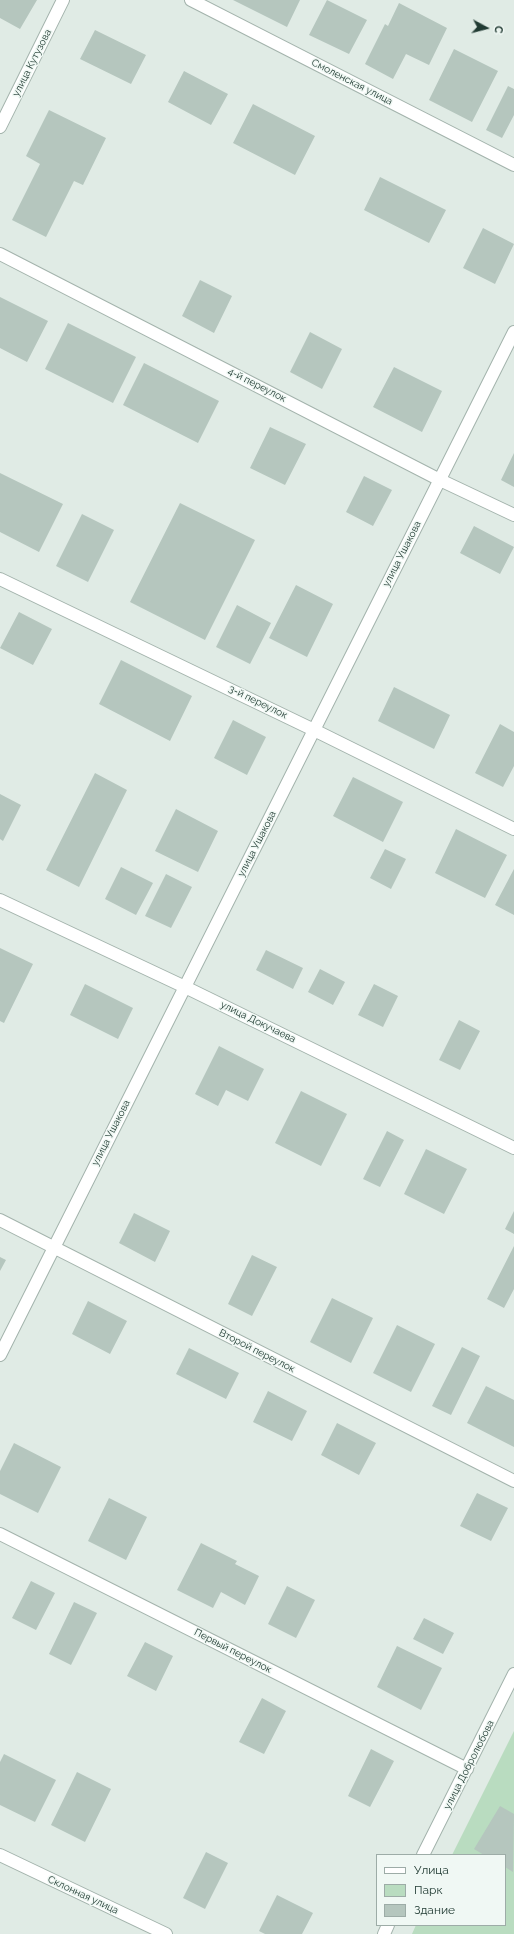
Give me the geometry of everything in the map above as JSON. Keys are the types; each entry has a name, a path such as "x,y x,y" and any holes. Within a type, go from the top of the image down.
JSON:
{"street":[{"name":"улица Кутузова","path":"0,127 63,0"},
{"name":"Смоленская улица","path":"191,0 514,165"},
{"name":"4-й переулок","path":"0,254 440,480 514,515"},
{"name":"улица Ушакова","path":"0,1355 514,332"},
{"name":"3-й переулок","path":"0,579 314,730 514,830"},
{"name":"улица Докучаева","path":"0,900 185,987 514,1148"},
{"name":"Второй переулок","path":"0,1220 514,1481"},
{"name":"Первый переулок","path":"0,1534 466,1769"},
{"name":"улица Добролюбова","path":"424,1854 514,1674"},
{"name":"Склонная улица","path":"0,1855 166,1934"}],"green space":[{"path":"514,1731 514,1934 412,1934 416,1926 506,1926 506,1854 452,1854"}],"building":[{"path":"0,0 37,0 20,29 0,18"},
{"path":"233,0 300,0 287,27"},
{"path":"327,0 367,20 349,54 309,35"},
{"path":"399,3 447,28 429,65 406,54 393,79 365,64 385,24 388,26"},
{"path":"95,30 146,55 131,84 80,59"},
{"path":"454,49 498,71 472,122 429,100"},
{"path":"184,71 228,94 211,125 168,102"},
{"path":"508,86 514,89 514,115 502,138 486,130"},
{"path":"253,104 315,136 295,175 233,143"},
{"path":"49,110 106,138 83,185 74,181 46,237 12,220 40,164 26,156"},
{"path":"380,177 446,210 429,243 364,210"},
{"path":"483,228 514,244 495,284 463,268"},
{"path":"200,280 232,296 214,333 182,316"},
{"path":"0,297 48,321 27,362 0,348"},
{"path":"68,323 136,357 113,403 45,369"},
{"path":"310,332 342,349 322,389 290,372"},
{"path":"144,363 219,401 198,443 123,405"},
{"path":"394,367 442,391 422,432 373,407"},
{"path":"270,427 306,444 285,485 250,468"},
{"path":"514,453 514,487 501,480"},
{"path":"0,473 63,504 39,552 0,532"},
{"path":"364,476 392,490 373,526 346,512"},
{"path":"180,503 255,540 205,640 130,602"},
{"path":"82,514 114,530 88,582 56,566"},
{"path":"474,526 514,547 500,574 460,553"},
{"path":"296,585 333,604 307,657 269,638"},
{"path":"237,605 271,623 250,664 216,647"},
{"path":"19,612 52,629 33,665 0,648"},
{"path":"121,660 192,696 170,741 99,704"},
{"path":"394,687 450,715 434,749 378,721"},
{"path":"233,720 266,737 247,775 214,758"},
{"path":"500,724 514,732 514,766 503,787 475,773"},
{"path":"95,773 127,790 79,887 46,870"},
{"path":"353,777 403,802 383,842 333,816"},
{"path":"0,794 21,805 3,841 0,839"},
{"path":"176,809 218,831 198,872 155,851"},
{"path":"456,829 507,855 485,898 435,873"},
{"path":"385,849 406,859 391,889 370,878"},
{"path":"121,867 153,883 136,915 105,899"},
{"path":"514,869 514,915 495,905"},
{"path":"166,874 192,887 171,928 145,916"},
{"path":"0,948 33,964 4,1023 0,1021"},
{"path":"266,950 303,968 293,989 256,970"},
{"path":"320,969 345,982 333,1005 308,992"},
{"path":"85,984 133,1008 118,1039 70,1015"},
{"path":"374,984 398,996 383,1027 358,1015"},
{"path":"459,1020 480,1031 460,1070 439,1060"},
{"path":"219,1046 264,1069 248,1101 226,1090 218,1106 195,1094"},
{"path":"301,1091 347,1114 321,1166 275,1143"},
{"path":"387,1131 404,1140 380,1187 363,1179"},
{"path":"426,1149 467,1169 444,1214 404,1194"},
{"path":"514,1211 514,1234 505,1229"},
{"path":"134,1213 170,1231 155,1262 119,1243"},
{"path":"514,1246 514,1289 504,1308 487,1299"},
{"path":"252,1255 277,1267 252,1316 228,1304"},
{"path":"0,1257 6,1260 0,1271"},
{"path":"332,1298 373,1318 351,1363 310,1342"},
{"path":"88,1301 127,1321 110,1354 72,1334"},
{"path":"397,1325 435,1344 411,1392 373,1373"},
{"path":"462,1347 480,1356 451,1415 432,1406"},
{"path":"189,1348 239,1373 226,1399 176,1374"},
{"path":"486,1386 514,1400 514,1447 467,1423"},
{"path":"268,1391 307,1411 292,1441 253,1422"},
{"path":"337,1423 376,1443 359,1475 321,1455"},
{"path":"14,1443 61,1467 38,1513 0,1494 0,1471"},
{"path":"477,1493 508,1508 491,1541 460,1526"},
{"path":"109,1498 147,1517 126,1560 88,1541"},
{"path":"201,1543 237,1561 235,1564 259,1576 245,1605 221,1592 213,1608 177,1590"},
{"path":"31,1581 55,1593 36,1630 12,1618"},
{"path":"287,1586 315,1600 296,1638 268,1624"},
{"path":"74,1602 97,1613 71,1665 49,1654"},
{"path":"424,1618 454,1633 443,1654 413,1639"},
{"path":"145,1642 173,1656 156,1691 127,1676"},
{"path":"397,1646 442,1668 421,1710 377,1687"},
{"path":"262,1698 286,1711 264,1754 239,1742"},
{"path":"371,1749 394,1761 370,1807 348,1796"},
{"path":"4,1754 56,1780 35,1822 0,1805 0,1762"},
{"path":"77,1772 111,1789 85,1842 51,1825"},
{"path":"500,1806 514,1814 513,1872 506,1868 506,1854 482,1854 474,1849"},
{"path":"206,1852 228,1863 205,1909 183,1898"},
{"path":"277,1895 313,1913 302,1934 265,1934 259,1931"}]}
